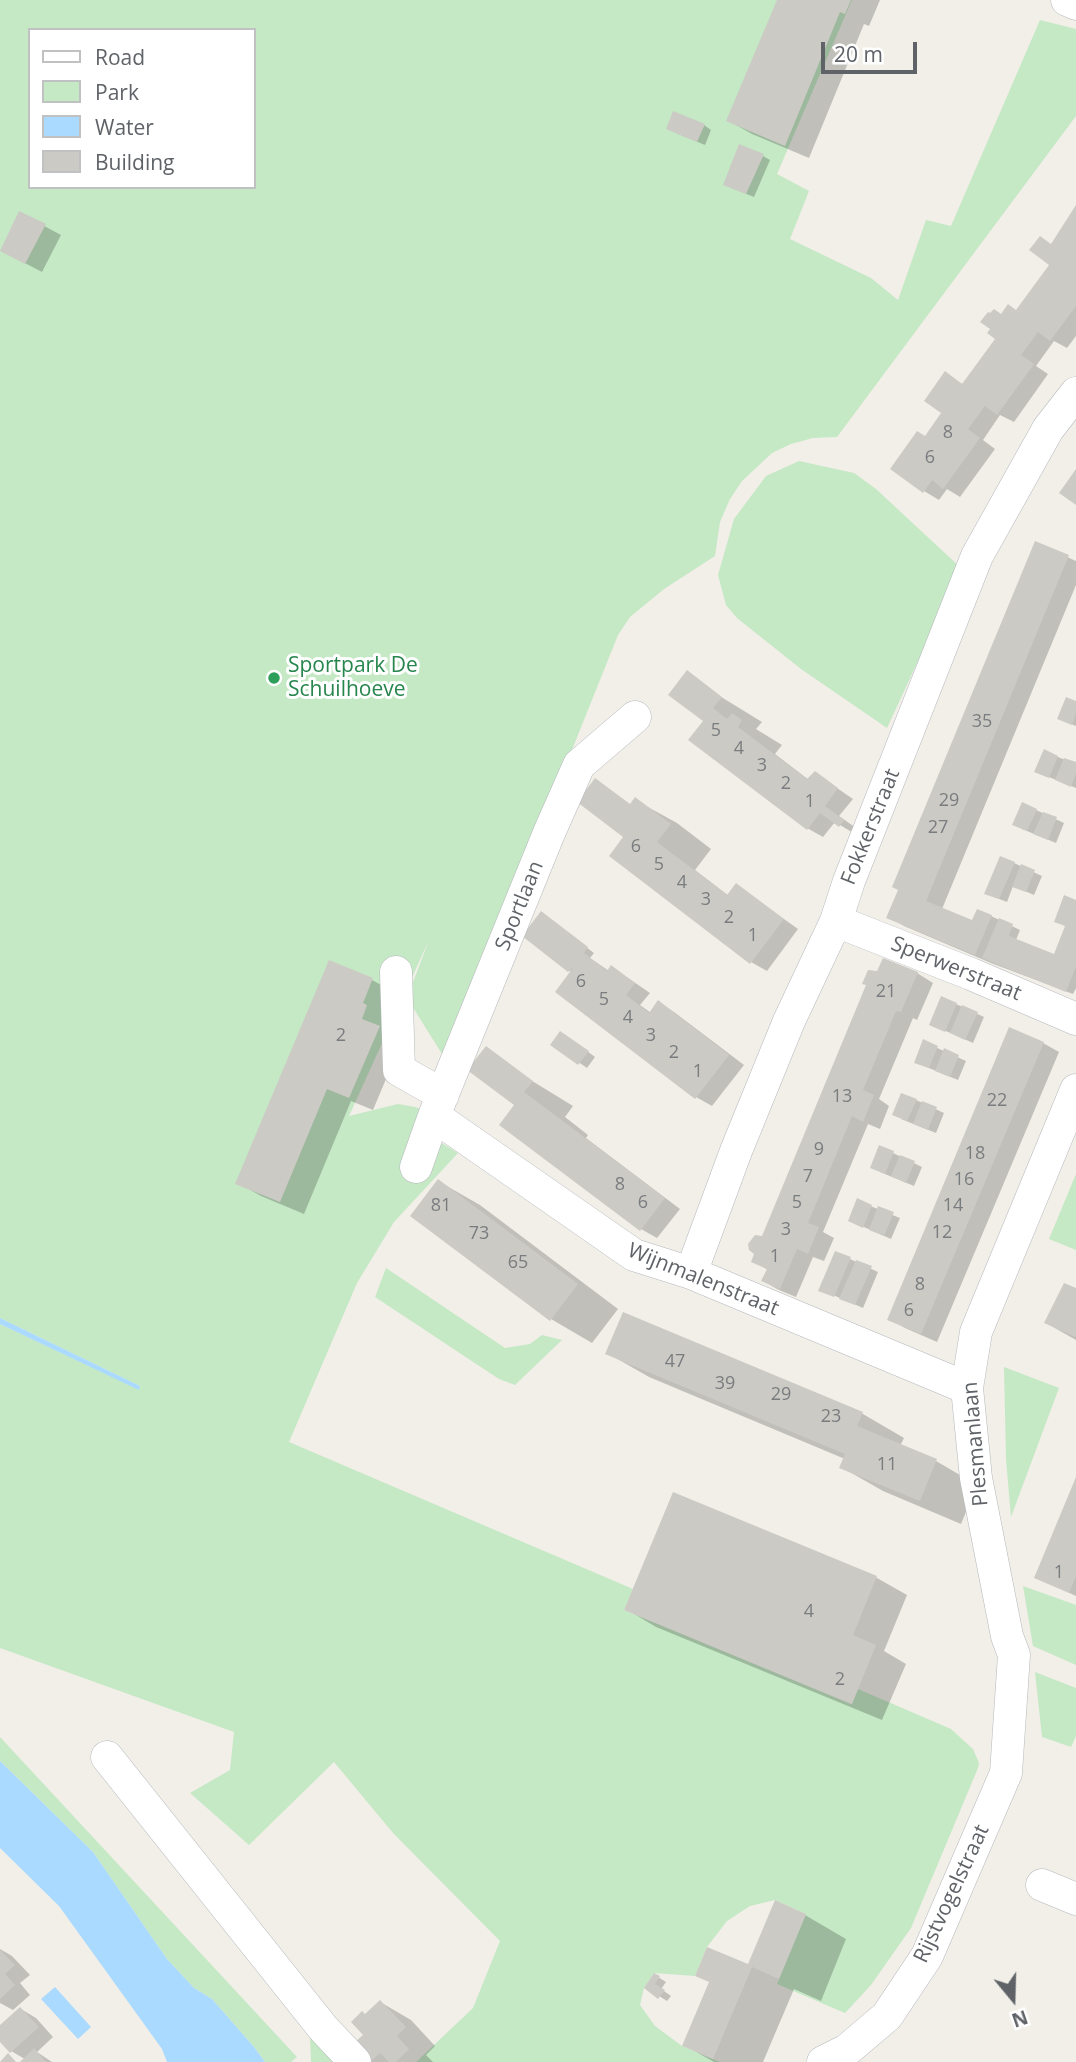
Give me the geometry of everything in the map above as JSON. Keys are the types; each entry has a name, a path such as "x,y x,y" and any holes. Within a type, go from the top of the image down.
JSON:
{"street":[{"path":"1068,0 1076,4"},
{"name":"Fokkerstraat","path":"691,1273 736,1151 789,1021 835,921 978,556 1048,429 1076,393"},
{"name":"Sportlaan","path":"439,1106 579,765 635,717"},
{"name":"Sperwerstraat","path":"835,921 971,974 1076,1019"},
{"name":"Wijnmalenstraat","path":"396,972 399,1070 439,1106 634,1255 691,1273 967,1388"},
{"name":"Plesmanlaan","path":"1006,1773 1014,1655 1002,1611 976,1478 967,1388 976,1332 1076,1090"},
{"path":"416,1167 439,1106"},
{"path":"107,1757 323,2028 355,2062"},
{"name":"Rijstvogelstraat","path":"823,2062 847,2050 887,2016 927,1956 1006,1773"},
{"path":"1041,1885 1076,1899"}],"green space":[{"path":"0,0 852,0 777,174 809,191 790,239 871,278 898,300 926,220 951,226 1040,20 1076,29 1076,116 837,437 813,438 772,453 742,481 730,499 720,522 715,556 664,589 630,617 618,635 447,1062 407,998 429,940 349,1116 398,1104 415,1107 426,1111 435,1139 458,1153 394,1222 357,1283 289,1442 633,1589 624,1610 851,1704 858,1689 951,1729 973,1749 979,1763 978,1768 911,1928 871,1985 845,2013 777,1984 806,1914 775,1900 750,1906 727,1921 707,1947 695,1976 654,1973 644,1988 640,2005 655,2026 682,2046 720,2062 416,2062 473,2008 500,1941 393,1833 334,1762 249,1845 190,1793 230,1770 234,1732 0,1648 0,1324 139,1389 140,1386 0,1318"},
{"path":"799,461 854,473 876,489 961,568 887,728 801,669 737,618 726,605 718,575 734,519 766,476"},
{"path":"1076,1174 1076,1250 1049,1239"},
{"path":"386,1268 505,1348 530,1344 542,1335 562,1340 515,1385 499,1379 375,1297"},
{"path":"1004,1367 1059,1388 1011,1517 1006,1459"},
{"path":"1023,1586 1076,1605 1076,1665 1033,1646"},
{"path":"1035,1672 1076,1688 1076,1736 1071,1747 1042,1737"},
{"path":"0,1737 297,2057 291,2062 265,2062 212,1999 194,1988 167,1959 93,1852 0,1761"},
{"path":"310,2037 334,2062 311,2062"}],"water":[{"path":"0,1318 140,1386 139,1390 0,1324"},
{"path":"0,1761 93,1852 167,1959 194,1988 212,1999 265,2062 167,2062 162,2049 59,1906 0,1848"},
{"path":"55,1987 91,2027 78,2039 41,1999"}],"building":[{"path":"777,0 851,0 845,14 840,12 785,146 726,121"},
{"path":"673,111 705,124 697,142 666,129"},
{"path":"739,144 764,154 746,194 723,185"},
{"path":"1076,205 1076,306 1050,341 1038,332 1021,355 1034,364 997,415 985,406 968,429 980,438 943,489 932,480 923,493 890,469 917,431 925,436 941,413 924,401 945,371 962,384 995,339 987,333 990,329 980,322 994,309 1001,314 1008,304 1016,310 1049,265 1029,250 1040,236 1051,244"},
{"path":"19,211 46,224 25,264 0,251"},
{"path":"1076,469 1076,505 1059,493"},
{"path":"1035,541 1069,555 926,901 972,920 977,909 992,915 975,955 886,918 898,890 892,887"},
{"path":"687,670 722,697 713,708 727,719 732,713 742,720 738,727 807,779 815,771 838,788 825,806 844,820 839,827 820,813 807,830 688,740 703,721 668,695"},
{"path":"1066,697 1076,701 1072,725 1057,719"},
{"path":"1044,749 1058,756 1049,778 1034,772"},
{"path":"1064,758 1076,762 1076,773 1071,787 1055,780"},
{"path":"595,778 630,804 635,797 671,824 657,842 727,895 736,883 784,919 750,964 609,856 623,837 577,802"},
{"path":"1022,802 1037,809 1027,831 1012,825"},
{"path":"1043,812 1057,817 1048,840 1033,834"},
{"path":"1000,856 1015,862 999,899 984,894"},
{"path":"1021,864 1035,870 1026,892 1012,887"},
{"path":"1064,895 1076,900 1076,966 1066,992 982,958 999,918 1013,924 1009,936 1054,954 1065,926 1054,922"},
{"path":"541,911 588,947 584,953 607,971 611,965 635,983 626,995 649,1013 658,1000 729,1055 695,1099 555,992 575,965 568,972 522,936"},
{"path":"883,958 918,972 901,1012 896,1011 863,1090 874,1095 863,1122 852,1116 808,1223 819,1227 808,1254 797,1249 780,1289 761,1281 767,1269 751,1262 754,1254 749,1250 748,1244 755,1235 762,1236 866,985 862,984 868,970 877,971"},
{"path":"329,960 373,978 363,1003 367,1005 362,1019 380,1026 349,1098 327,1089 280,1202 235,1184"},
{"path":"941,996 957,1003 945,1032 929,1025"},
{"path":"962,1005 978,1012 965,1040 950,1033"},
{"path":"1009,1027 1044,1042 921,1334 887,1320"},
{"path":"560,1031 589,1051 578,1065 550,1045"},
{"path":"923,1039 938,1046 929,1068 914,1063"},
{"path":"486,1046 533,1081 524,1092 665,1198 640,1231 499,1125 514,1105 467,1070"},
{"path":"944,1048 959,1055 950,1077 935,1071"},
{"path":"901,1093 917,1099 907,1121 892,1115"},
{"path":"922,1101 937,1107 928,1130 913,1124"},
{"path":"879,1145 894,1151 885,1174 870,1168"},
{"path":"900,1155 915,1161 906,1183 891,1176"},
{"path":"438,1179 578,1284 550,1321 410,1216"},
{"path":"857,1198 872,1205 863,1228 848,1221"},
{"path":"878,1206 894,1212 884,1236 869,1230"},
{"path":"835,1251 851,1257 834,1297 818,1291"},
{"path":"856,1260 872,1266 855,1305 839,1299"},
{"path":"1064,1283 1076,1288 1076,1337 1044,1323"},
{"path":"623,1312 863,1412 857,1426 937,1459 920,1501 839,1468 845,1454 605,1354"},
{"path":"1076,1477 1076,1576 1069,1593 1034,1578"},
{"path":"673,1492 877,1576 853,1635 876,1645 852,1704 624,1610"},
{"path":"775,1900 806,1914 779,1979 752,1967 713,2059 682,2046 709,1982 695,1976 707,1947 748,1964"},
{"path":"0,1950 15,1965 5,1974 15,1985 0,1999"},
{"path":"654,1973 660,1976 655,1984 665,1990 658,1999 644,1988"},
{"path":"380,2000 406,2027 397,2036 409,2049 396,2062 389,2062 380,2053 372,2060 365,2060 355,2042 363,2035 351,2022 362,2011 365,2014"},
{"path":"20,2007 39,2027 10,2053 0,2042 0,2025"},
{"path":"34,2048 46,2062 20,2062"},
{"path":"8,2053 16,2062 0,2062"}],"place":[{"name":"Sportpark De Schuilhoeve","path":"274,678"}]}
